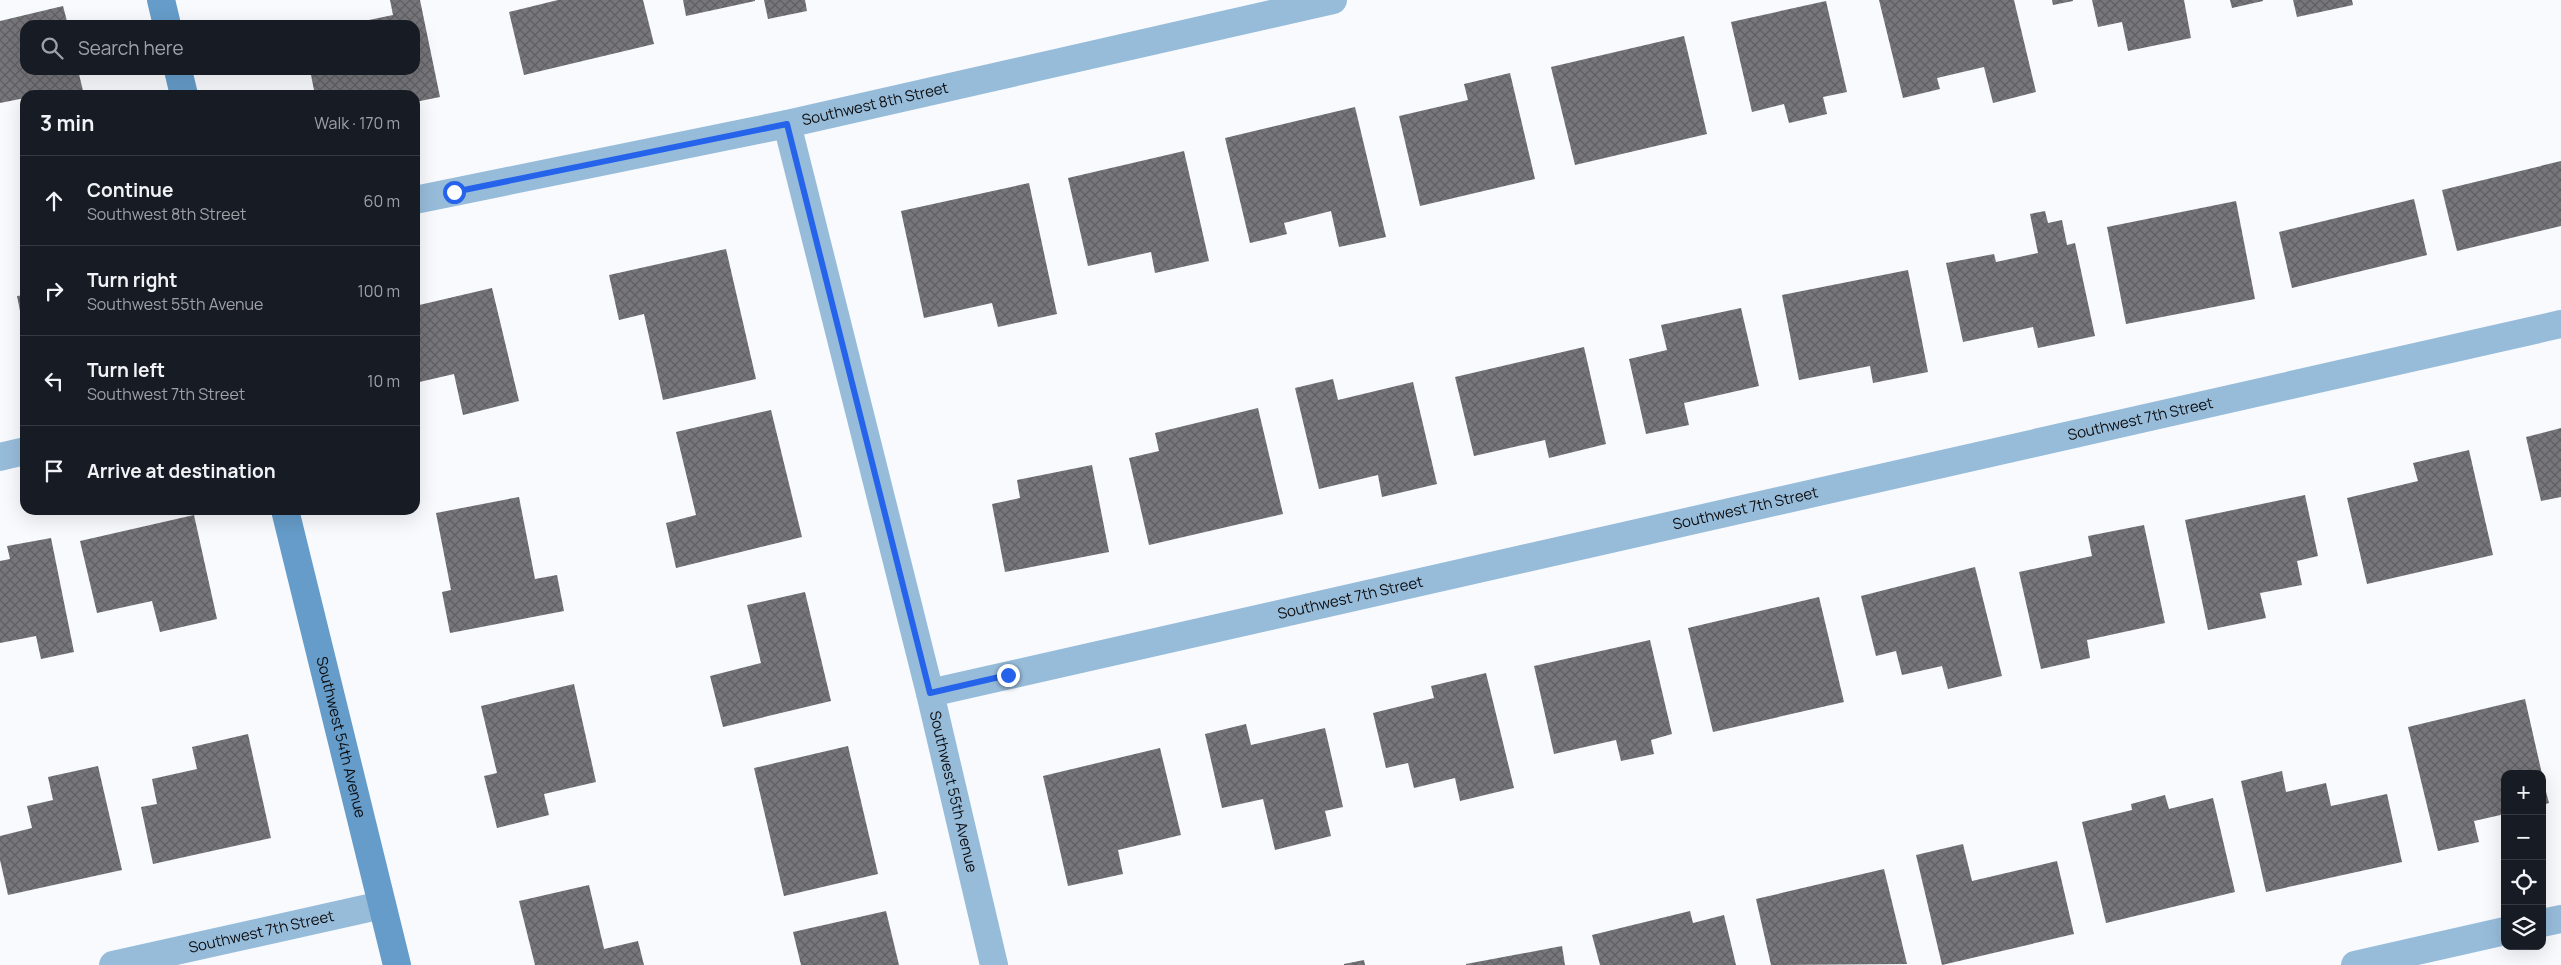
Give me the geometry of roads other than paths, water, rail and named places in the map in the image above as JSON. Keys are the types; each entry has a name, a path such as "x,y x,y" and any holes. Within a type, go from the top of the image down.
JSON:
{"street":[{"path":"161,0 166,20"},
{"name":"Southwest 8th Street","path":"420,199 787,124 1333,0"},
{"path":"179,75 183,90"},
{"name":"Southwest 55th Avenue","path":"787,124 930,693 994,965"},
{"name":"Southwest 7th Street","path":"930,693 2561,324"},
{"path":"0,457 20,452"},
{"name":"Southwest 54th Avenue","path":"286,515 397,965"},
{"name":"Southwest 7th Street","path":"113,965 382,905"},
{"path":"2546,922 2561,919"},
{"path":"2355,965 2501,932"}]}
